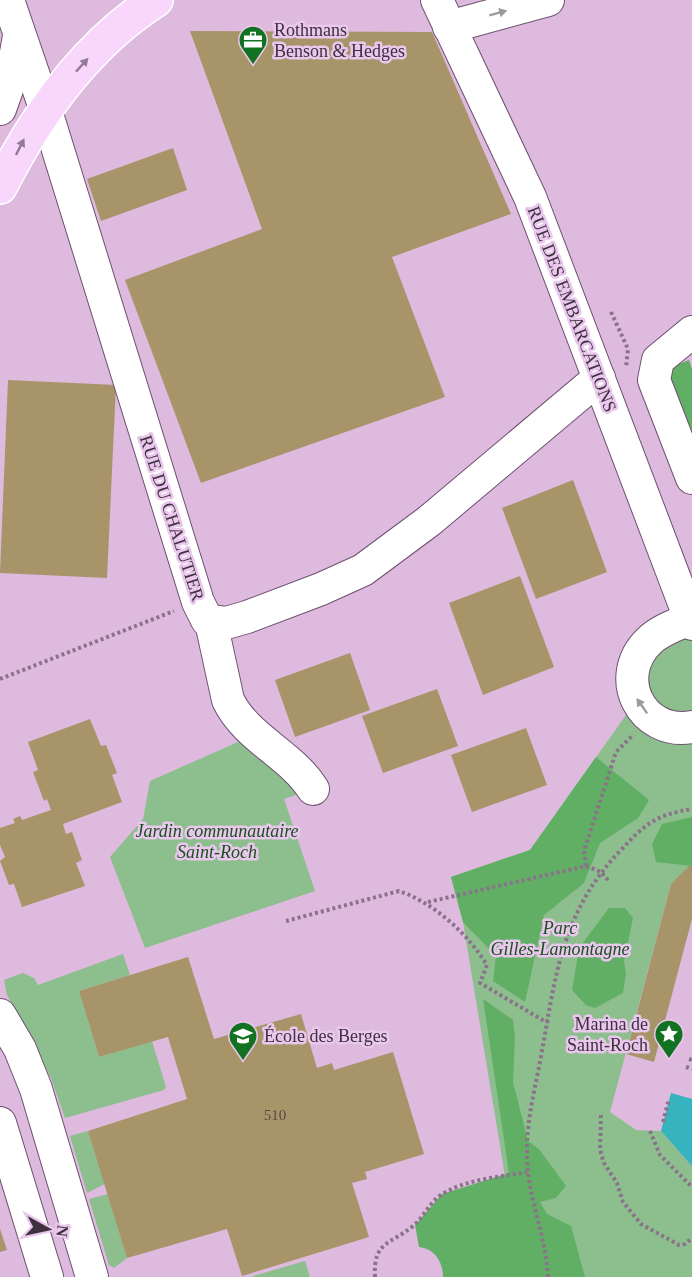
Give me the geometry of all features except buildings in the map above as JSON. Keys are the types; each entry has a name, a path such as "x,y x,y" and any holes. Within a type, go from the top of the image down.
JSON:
{"main road":[{"path":"0,187 24,139 78,69 114,32 156,0"}],"street":[{"name":"RUE DU CHALUTIER","path":"8,0 46,111 204,612 226,623 321,589 363,570 429,521 599,378"},
{"path":"0,109 12,75 24,0"},
{"path":"443,13 548,0"},
{"name":"RUE DES EMBARCATIONS","path":"443,13 530,197 690,615"},
{"path":"692,332 658,360 654,367 654,380 692,478"},
{"path":"204,612 233,711 243,724 293,763 313,789"},
{"path":"690,615 658,633 637,656 631,672 632,689 640,706 650,717 675,728 692,727"},
{"path":"0,1015 20,1049 36,1089 92,1277"},
{"path":"0,1122 47,1277"}],"path":[{"path":"0,679 204,612"},
{"path":"586,866 584,851 616,752 650,717"},
{"path":"548,1277 547,1257 527,1172 530,1107 562,947 572,920 600,872 649,822 670,813 692,808"},
{"path":"427,902 586,866 600,872 608,880"},
{"path":"286,921 399,891 427,902 478,950 487,965 480,983 548,1021"},
{"path":"686,1067 692,1069"},
{"path":"663,1122 669,1099"},
{"path":"601,1115 600,1150 630,1211 641,1224 679,1245 685,1244 692,1238"},
{"path":"650,1131 660,1155 692,1188"},
{"path":"375,1277 374,1262 380,1246 415,1225 442,1194 473,1182 527,1172"}],"green space":[{"name":"Parc Gilles-Lamontagne","path":"692,607 692,866 671,884 610,1112 636,1130 661,1131 692,1166 692,1277 527,1277 505,1176 463,922 451,877 530,850 636,701 645,674 652,662"},
{"name":"Jardin communautaire Saint-Roch","path":"256,734 313,789 284,799 315,891 145,948 110,857 143,819 150,781"},
{"path":"123,954 130,975 79,991 99,1057 152,1041 166,1087 164,1090 65,1118 51,1078 7,995 4,980 23,973 34,978 38,985"},
{"path":"88,1131 105,1184 87,1193 70,1136"},
{"path":"108,1194 127,1258 114,1268 109,1265 89,1199"},
{"path":"305,1261 310,1277 253,1277 253,1276"}],"shaded area":[{"path":"689,360 692,369 692,460 660,372"},
{"path":"596,757 649,800 638,818 600,843 584,883 544,915 525,1002 493,981 496,956 463,922 451,877 530,850"},
{"path":"692,817 692,866 656,862 652,844 662,824"},
{"path":"609,908 625,908 633,918 624,961 626,974 623,993 595,1008 586,1005 572,990 579,948"},
{"path":"483,999 513,1020 515,1037 513,1082 528,1141 539,1149 566,1186 556,1198 540,1202 547,1214 571,1226 585,1277 443,1277 442,1266 434,1253 419,1247 415,1225 442,1194 509,1173"},
{"path":"671,1093 692,1099 692,1166 661,1131"}],"place":[{"name":"Rothmans Benson & Hedges","path":"253,66"},
{"name":"Marina de Saint-Roch","path":"669,1060"},
{"name":"École des Berges","path":"243,1062"}]}
